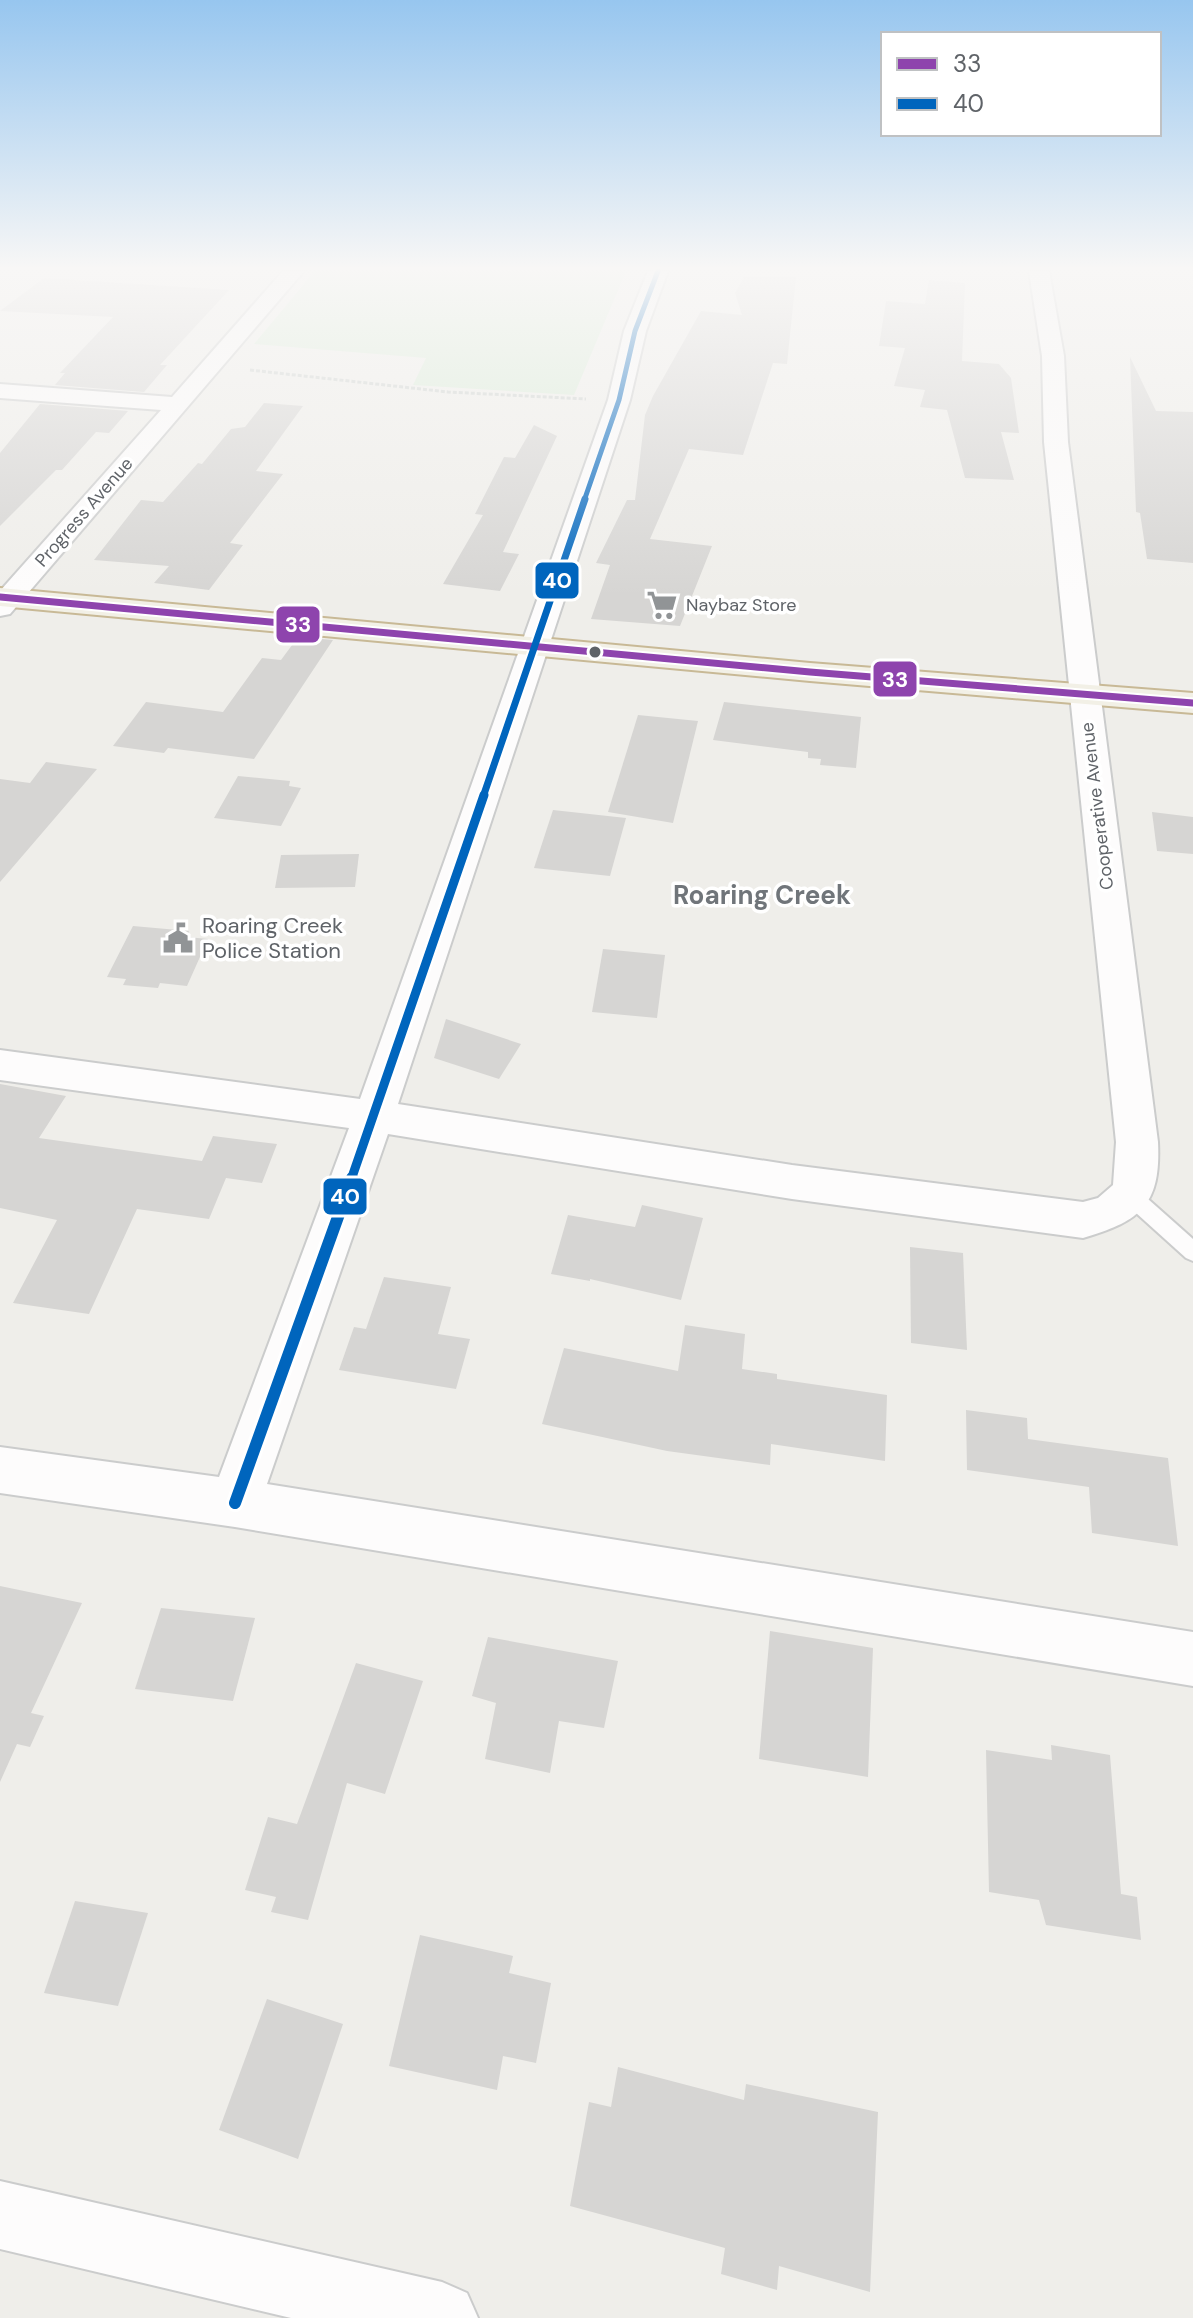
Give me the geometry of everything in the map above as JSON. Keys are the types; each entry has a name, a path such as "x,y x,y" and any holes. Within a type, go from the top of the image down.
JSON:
{"highway":[{"path":"3,601 1193,703"}],"street":[{"name":"Progress Avenue","path":"3,601 200,379"},
{"path":"235,1503 374,1116 624,379"},
{"name":"Cooperative Avenue","path":"1054,379 1056,442 1137,1142 1139,1174 1132,1197"},
{"path":"0,391 178,404"},
{"path":"0,1065 374,1116 792,1182 1083,1220 1109,1214 1132,1197"},
{"path":"0,1470 235,1503 1193,1659"},
{"path":"0,2215 442,2318"}],"lane":[{"path":"1132,1197 1193,1252"}],"path":[{"path":"326,379 448,392 619,400"}],"green space":[{"path":"416,379 581,379 574,395 413,385"}],"building":[{"path":"60,379 155,379 144,392 55,385"},
{"path":"663,379 768,379 743,455 689,449 650,539 712,546 680,626 591,619 610,565 596,563 627,500 635,500 645,415"},
{"path":"896,379 1011,379 1019,433 1001,432 1014,480 965,478 947,410 920,407 925,390 894,386"},
{"path":"1131,379 1141,379 1156,411 1193,412 1193,563 1147,559 1140,513 1136,512"},
{"path":"264,403 303,406 256,471 283,474 230,543 243,545 209,590 154,583 169,566 94,560 141,500 163,502 198,463 202,464 231,429 245,427"},
{"path":"40,404 128,411 109,433 96,432 62,470 56,470 0,526 0,453"},
{"path":"534,425 557,436 503,552 519,554 500,591 443,584 483,515 475,514 504,457 515,458"},
{"path":"298,637 333,640 254,759 168,748 164,753 113,746 146,702 223,712 262,658 281,660"},
{"path":"724,702 861,717 856,768 820,765 821,759 808,758 808,752 713,740"},
{"path":"638,715 698,721 673,823 608,812"},
{"path":"46,762 97,769 0,882 0,779 30,783"},
{"path":"238,776 290,781 289,786 301,788 281,826 214,818"},
{"path":"553,810 626,818 610,876 534,868"},
{"path":"1152,812 1193,817 1193,854 1157,851"},
{"path":"359,854 355,887 275,888 281,855"},
{"path":"133,926 189,931 187,937 208,939 187,986 160,983 158,988 123,985 126,979 107,977"},
{"path":"603,949 665,955 657,1018 592,1012"},
{"path":"446,1019 521,1044 499,1079 434,1058"},
{"path":"0,1084 66,1096 39,1138 202,1161 213,1136 277,1144 262,1183 226,1178 209,1219 137,1209 89,1314 13,1303 57,1220 0,1208"},
{"path":"642,1205 703,1218 681,1300 590,1279 551,1274 568,1215 635,1227"},
{"path":"910,1247 963,1253 967,1350 911,1343"},
{"path":"384,1277 451,1287 438,1334 470,1339 456,1389 339,1370 354,1327 366,1329"},
{"path":"685,1325 745,1334 742,1369 777,1374 777,1379 887,1395 885,1461 771,1444 770,1465 667,1451 542,1424 564,1348 678,1371"},
{"path":"966,1410 1027,1418 1028,1439 1168,1458 1178,1546 1092,1533 1089,1487 967,1470"},
{"path":"0,1586 82,1603 31,1713 44,1716 30,1747 17,1744 0,1782"},
{"path":"161,1608 255,1618 233,1701 135,1689"},
{"path":"770,1631 873,1648 868,1777 759,1759"},
{"path":"488,1637 618,1661 604,1728 559,1721 550,1773 485,1759 496,1703 472,1696"},
{"path":"356,1663 423,1681 385,1794 347,1783 308,1920 271,1912 276,1897 245,1890 268,1817 297,1824"},
{"path":"1051,1745 1110,1755 1121,1894 1137,1897 1141,1940 1046,1925 1039,1900 989,1892 986,1750 1052,1760"},
{"path":"75,1901 148,1913 118,2006 44,1993"},
{"path":"420,1935 513,1956 509,1973 551,1983 536,2063 503,2056 497,2090 389,2066"},
{"path":"267,1999 343,2024 298,2159 219,2130"},
{"path":"618,2067 744,2100 746,2084 878,2112 870,2292 779,2266 777,2290 721,2274 725,2248 570,2206 589,2102 611,2107"}],"transit line":[{"name":"40","path":"235,1503 374,1116 624,379"},
{"name":"33","path":"0,597 810,672 1193,703"}],"place":[{"name":"Naybaz Store","path":"662,605"},
{"name":"Roaring Creek Police Station","path":"178,938"}],"district":[{"name":"Roaring Creek","path":"762,895"}]}
